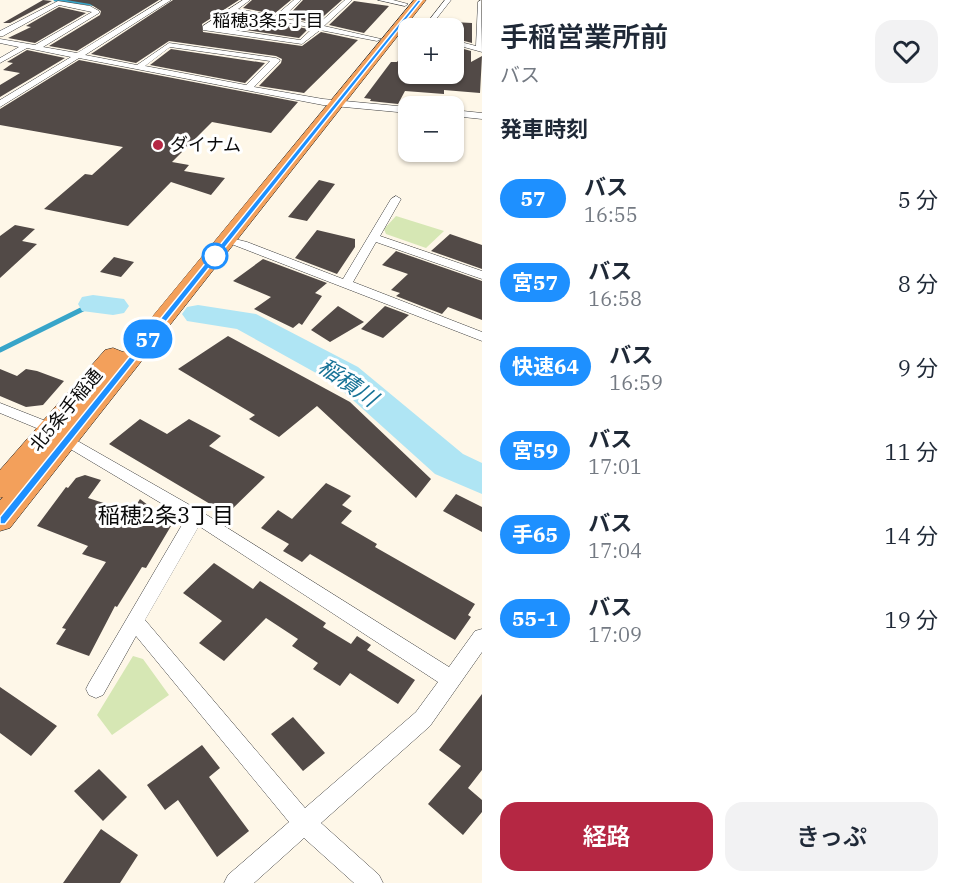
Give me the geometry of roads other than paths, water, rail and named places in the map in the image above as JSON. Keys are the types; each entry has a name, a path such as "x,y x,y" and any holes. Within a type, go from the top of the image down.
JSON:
{"highway":[{"name":"北5条手稲通","path":"0,488 59,434 227,240 376,39 411,2"},
{"name":"北5条手稲通","path":"0,520 59,434 411,2"}],"street":[{"path":"0,104 168,0"},
{"path":"247,0 206,28 302,42 350,0"},
{"path":"276,19 298,0"},
{"path":"381,0 411,2"},
{"path":"434,18 448,0"},
{"path":"464,45 481,50 479,2"},
{"path":"0,34 58,3 90,8 97,12 36,48"},
{"path":"233,10 376,39"},
{"path":"212,51 235,33"},
{"path":"0,41 329,103 398,109"},
{"path":"139,67 169,45 276,60 248,88"},
{"path":"0,61 26,46"},
{"path":"464,114 482,116"},
{"path":"345,285 396,199"},
{"path":"373,237 482,275"},
{"path":"227,240 243,244 482,338"},
{"path":"0,408 59,434 196,516 452,679"},
{"path":"96,689 196,516"},
{"path":"135,621 304,823 371,883"},
{"path":"236,883 423,719 482,637"}],"waterway":[{"path":"55,0 99,5"},
{"name":"稲積川","path":"0,350 93,304"},
{"name":"稲積川","path":"93,304 113,306"},
{"name":"稲積川","path":"198,314 245,321 346,375 449,464 482,480"}],"place":[{"name":"ダイナム","path":"158,145"}],"district":[{"name":"稲穂3条5丁目","path":"268,21"},
{"name":"稲穂2条3丁目","path":"166,515"}]}
